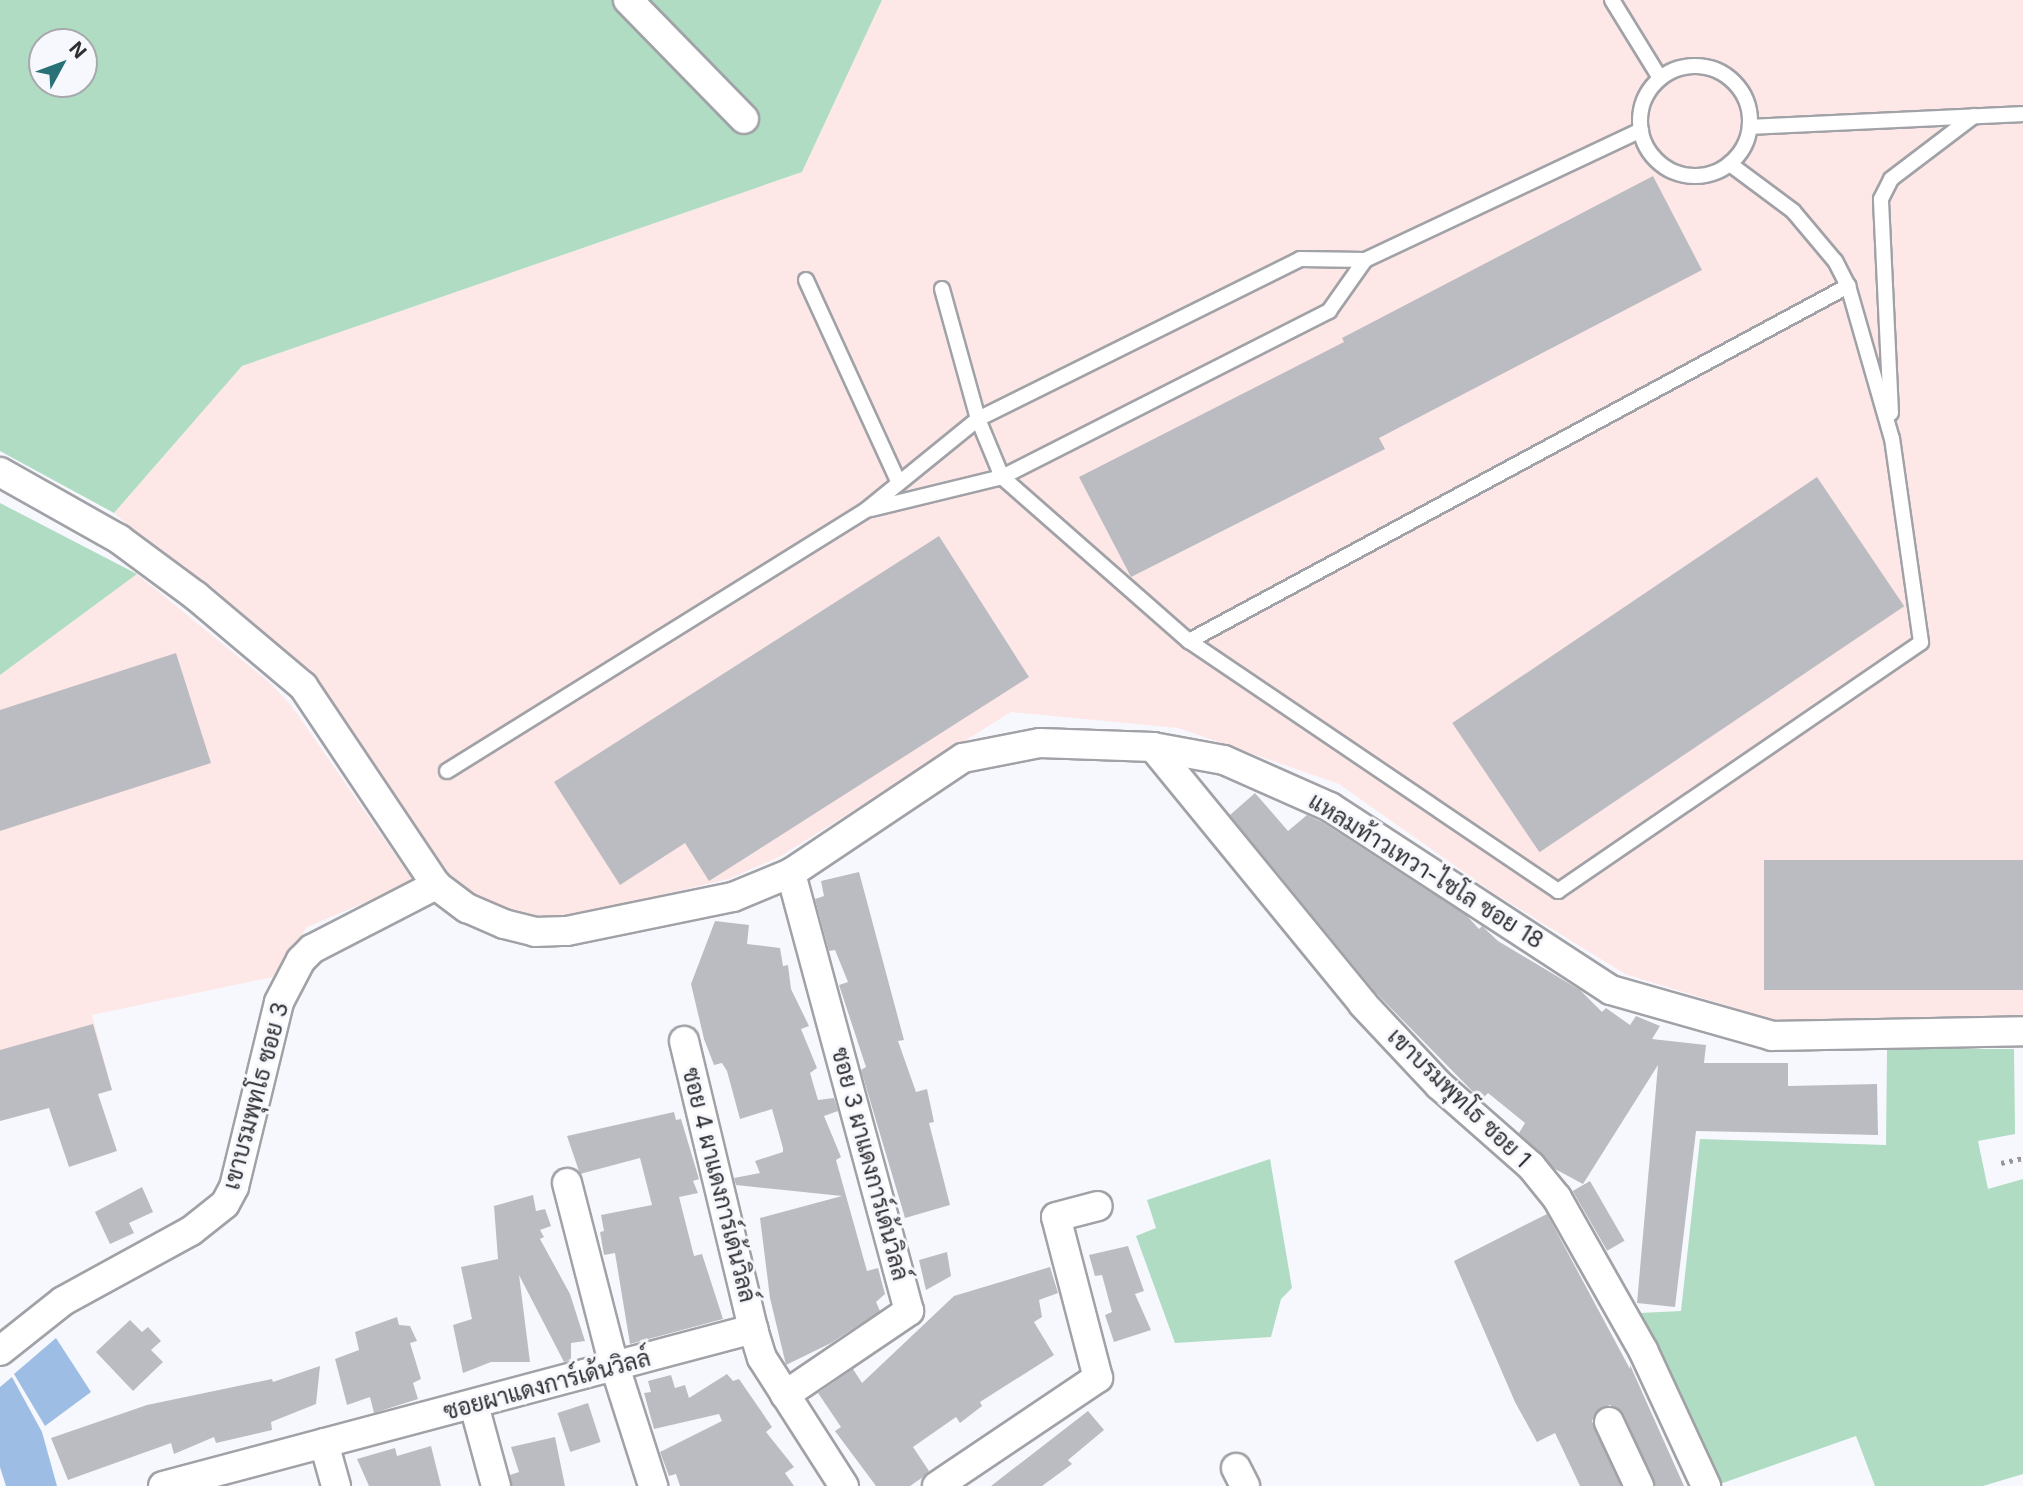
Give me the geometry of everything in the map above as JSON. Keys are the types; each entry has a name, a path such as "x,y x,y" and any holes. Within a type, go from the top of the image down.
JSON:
{"street":[{"path":"628,0 744,119"},
{"name":"แหลมท้าวเทวา-ไซโล ซอย 18","path":"0,472 119,539 197,596 303,687 436,885 467,908 535,932 567,931 733,897 791,873 963,758 1040,743 1153,747 1224,760 1331,807 1611,990 1772,1036 2023,1031"},
{"name":"เขาบรมพุทโธ ซอย 1","path":"1153,747 1363,1004 1439,1085 1531,1166 1557,1198 1643,1350 1706,1486"},
{"name":"ซอย 3 ผาแดงการ์เด้นวิลล์","path":"785,1395 909,1311 791,873"},
{"name":"เขาบรมพุทโธ ซอย 3","path":"0,1351 63,1301 191,1231 225,1204 234,1187 279,1002 301,960 312,948 436,885"},
{"name":"ซอย 4 ผาแดงการ์เด้นวิลล์","path":"684,1041 754,1329"},
{"path":"567,1183 616,1368 653,1486"},
{"path":"937,1486 1098,1378 1056,1217 1098,1206"},
{"path":"754,1329 762,1358 844,1486"},
{"name":"ซอยผาแดงการ์เด้นวิลล์","path":"163,1486 616,1368 754,1329"},
{"path":"474,1405 496,1486"},
{"path":"1609,1422 1639,1486"},
{"path":"324,1443 336,1486"}],"lane":[{"path":"1612,0 1660,78"},
{"path":"1686,66 1721,73 1746,99 1750,127 1740,154 1730,164 1704,176 1676,173 1652,156 1641,130 1643,101 1660,78 1686,66"},
{"path":"1750,127 2023,114"},
{"path":"942,289 978,419 1002,477 1189,641 1558,891 1921,642 1892,439 1881,199 1891,179 1974,116"},
{"path":"447,771 866,510 978,419 1300,259 1366,260 1641,130"},
{"path":"1730,164 1794,211 1835,261 1848,286 1892,439"},
{"path":"866,510 1002,477 1329,312 1366,260"},
{"path":"806,280 899,483"},
{"path":"1189,641 1848,286"}],"path":[{"path":"2001,1163 2023,1158"}],"shaded area":[{"path":"882,0 2023,0 2023,1021 1773,1020 1625,974 1492,892 1339,784 1178,728 1011,712 781,856 729,879 546,922 473,896 457,884 358,750 196,585 114,513 242,366 802,172"},
{"path":"137,574 268,681 291,705 414,882 307,927 273,977 92,1015 112,1090 0,1121 0,675"}],"green space":[{"path":"0,0 882,0 802,172 242,366 114,513 0,451"},
{"path":"0,503 137,574 0,675"},
{"path":"1887,1049 2014,1049 2015,1134 1978,1141 1988,1189 2023,1179 2023,1474 1983,1486 1875,1486 1856,1436 1717,1485 1640,1313 1681,1311 1700,1139 1886,1145"},
{"path":"1270,1159 1292,1288 1281,1299 1271,1337 1175,1343 1136,1236 1156,1228 1147,1200"}],"water":[{"path":"56,1338 91,1392 45,1426 14,1374"},
{"path":"12,1377 42,1432 57,1486 6,1486 0,1467 0,1387"}],"building":[{"path":"1653,176 1702,270 1379,438 1385,449 1131,577 1079,477 1344,342 1342,338"},
{"path":"1817,477 1904,606 1539,852 1452,723"},
{"path":"939,536 1029,677 709,881 685,843 620,885 554,782"},
{"path":"176,653 211,763 0,831 0,710"},
{"path":"1255,793 1288,831 1307,815 1322,822 1467,916 1479,929 1482,926 1498,941 1580,990 1602,1012 1606,1008 1630,1025 1636,1016 1660,1026 1652,1039 1706,1045 1704,1063 1788,1063 1788,1086 1877,1084 1878,1135 1696,1131 1675,1307 1637,1303 1658,1065 1583,1184 1555,1169 1519,1133 1525,1123 1488,1093 1481,1100 1376,993 1230,815"},
{"path":"1764,860 2023,860 2023,990 1764,990"},
{"path":"859,872 904,1040 898,1041 916,1092 927,1089 934,1122 929,1123 950,1205 905,1218 861,1070 866,1067 839,985 848,982 835,950 829,951 815,899 824,896 821,881"},
{"path":"715,921 749,925 747,944 780,948 783,966 788,965 791,989 809,1026 801,1029 817,1068 810,1073 818,1100 834,1098 838,1111 824,1116 841,1157 836,1160 867,1271 878,1268 885,1294 876,1302 880,1311 831,1343 786,1365 770,1298 760,1218 842,1196 736,1185 734,1178 760,1173 755,1161 783,1152 783,1148 772,1109 740,1119 727,1071 722,1063 714,1065 704,1039 691,984"},
{"path":"93,1024 112,1090 98,1094 117,1151 69,1167 49,1108 0,1121 0,1050"},
{"path":"674,1112 676,1120 681,1119 699,1179 693,1181 698,1193 679,1197 694,1256 702,1254 723,1319 630,1344 615,1253 604,1255 600,1232 604,1231 601,1215 652,1205 640,1158 580,1174 567,1136"},
{"path":"1590,1181 1624,1241 1607,1251 1573,1191"},
{"path":"142,1187 153,1212 129,1223 134,1233 110,1244 95,1212"},
{"path":"533,1195 536,1211 545,1209 551,1226 540,1230 544,1237 540,1239 570,1294 585,1341 571,1343 571,1360 564,1362 519,1275 530,1362 491,1362 463,1373 453,1325 472,1319 461,1267 498,1259 494,1206"},
{"path":"1547,1214 1630,1369 1630,1365 1684,1486 1655,1486 1624,1415 1610,1405 1596,1412 1592,1421 1621,1486 1580,1486 1555,1433 1537,1442 1515,1402 1454,1261"},
{"path":"1128,1246 1144,1291 1135,1294 1151,1330 1114,1342 1105,1315 1112,1312 1102,1275 1095,1276 1089,1255"},
{"path":"947,1252 951,1276 926,1290 919,1260"},
{"path":"1050,1267 1058,1293 1039,1300 1042,1317 1034,1322 1054,1355 980,1402 982,1406 960,1423 956,1417 913,1447 929,1471 923,1477 910,1486 876,1486 835,1431 841,1427 818,1393 853,1369 862,1383 954,1296"},
{"path":"397,1317 399,1325 410,1326 417,1341 410,1343 421,1379 413,1383 418,1399 374,1413 370,1397 347,1405 335,1359 359,1350 355,1332"},
{"path":"130,1320 142,1332 148,1327 161,1341 151,1350 163,1362 133,1391 96,1352"},
{"path":"320,1366 316,1404 271,1422 272,1430 216,1443 214,1437 174,1454 171,1443 68,1480 51,1438 147,1405 272,1379 273,1382"},
{"path":"727,1374 733,1381 739,1379 772,1427 766,1432 794,1467 785,1473 794,1486 680,1486 676,1474 669,1476 660,1452 722,1421 719,1414 654,1429 644,1393 651,1392 648,1381 671,1375 675,1388 685,1385 689,1398"},
{"path":"588,1403 601,1442 570,1452 558,1413"},
{"path":"1088,1411 1104,1430 1068,1460 1072,1464 1042,1486 991,1486"},
{"path":"555,1437 565,1486 512,1486 510,1475 519,1472 511,1447"},
{"path":"431,1446 441,1486 369,1486 357,1459 395,1448 397,1456"}]}
